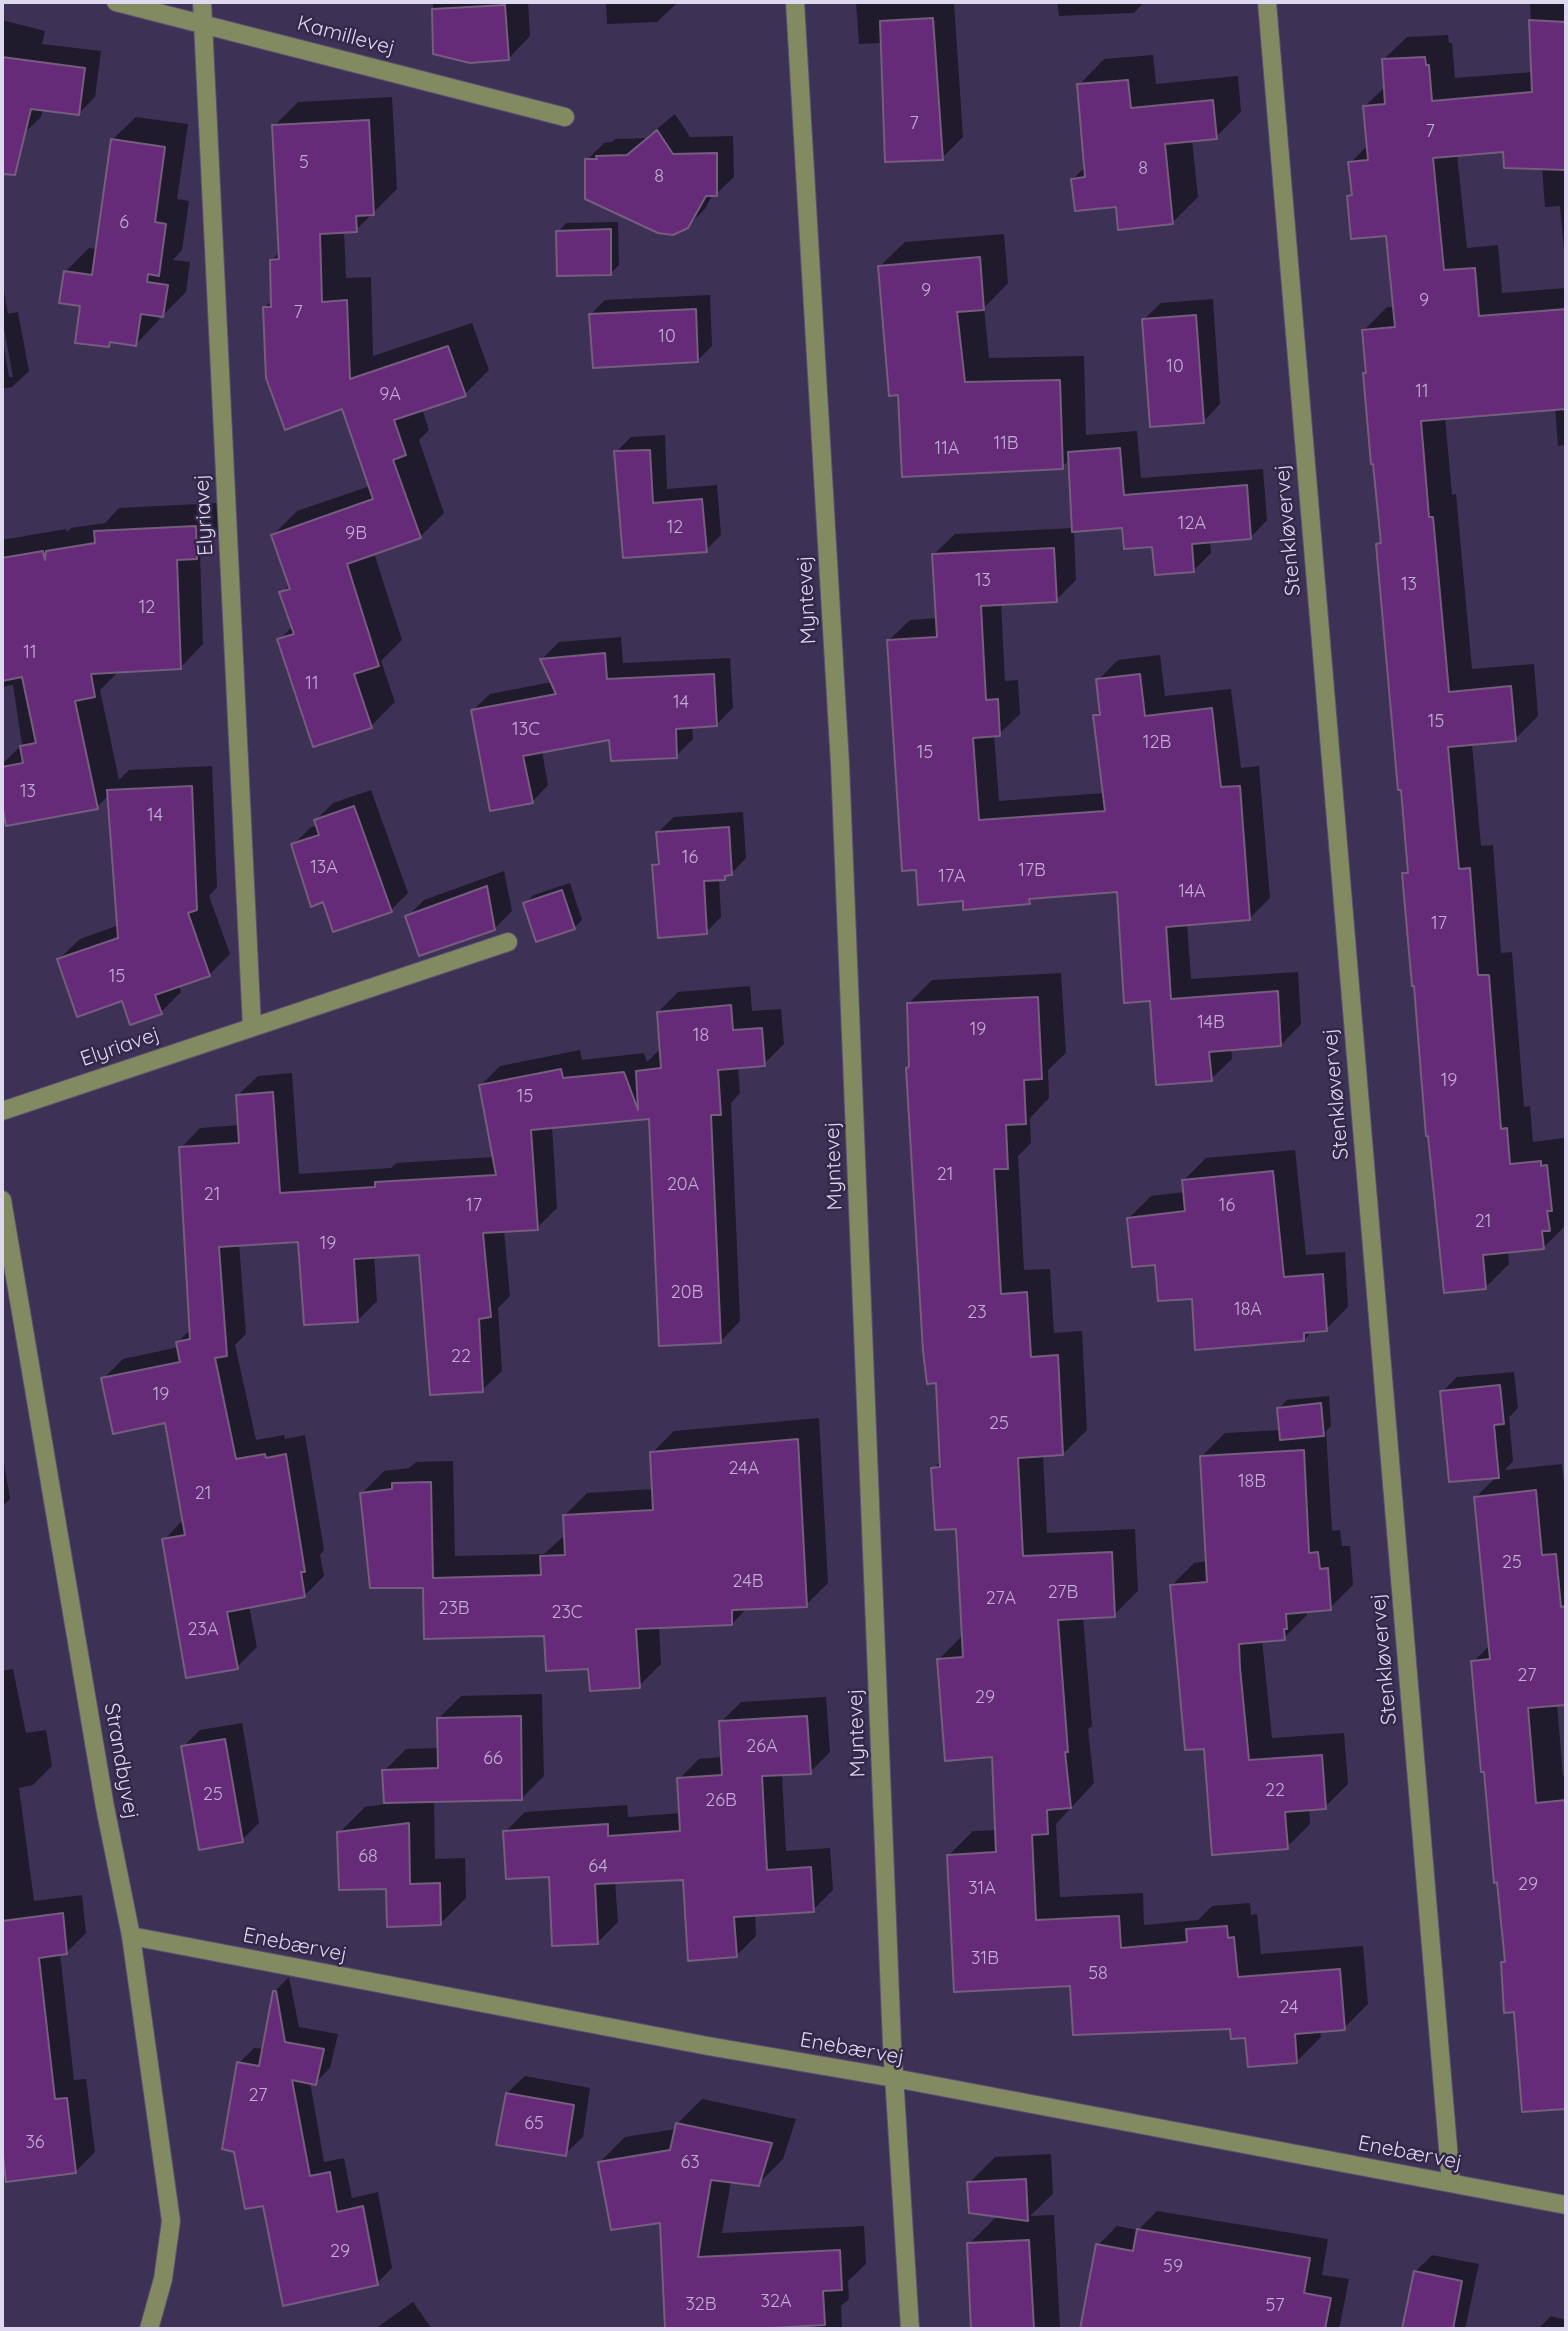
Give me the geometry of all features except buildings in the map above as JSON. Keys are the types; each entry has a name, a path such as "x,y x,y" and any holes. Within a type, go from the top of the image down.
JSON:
{"street":[{"name":"Kamillevej","path":"116,2 565,117"},
{"name":"Elyriavej","path":"202,2 252,1027"},
{"name":"Myntevej","path":"795,2 840,764 894,2078 910,2329"},
{"name":"Stenkløvervej","path":"1266,2 1451,2183"},
{"name":"Elyriavej","path":"2,1111 508,942"},
{"name":"Strandbyvej","path":"2,1200 105,1807 131,1936 171,2221 163,2279 149,2329"},
{"name":"Enebærvej","path":"131,1936 720,2049 894,2078 1566,2204"}]}
